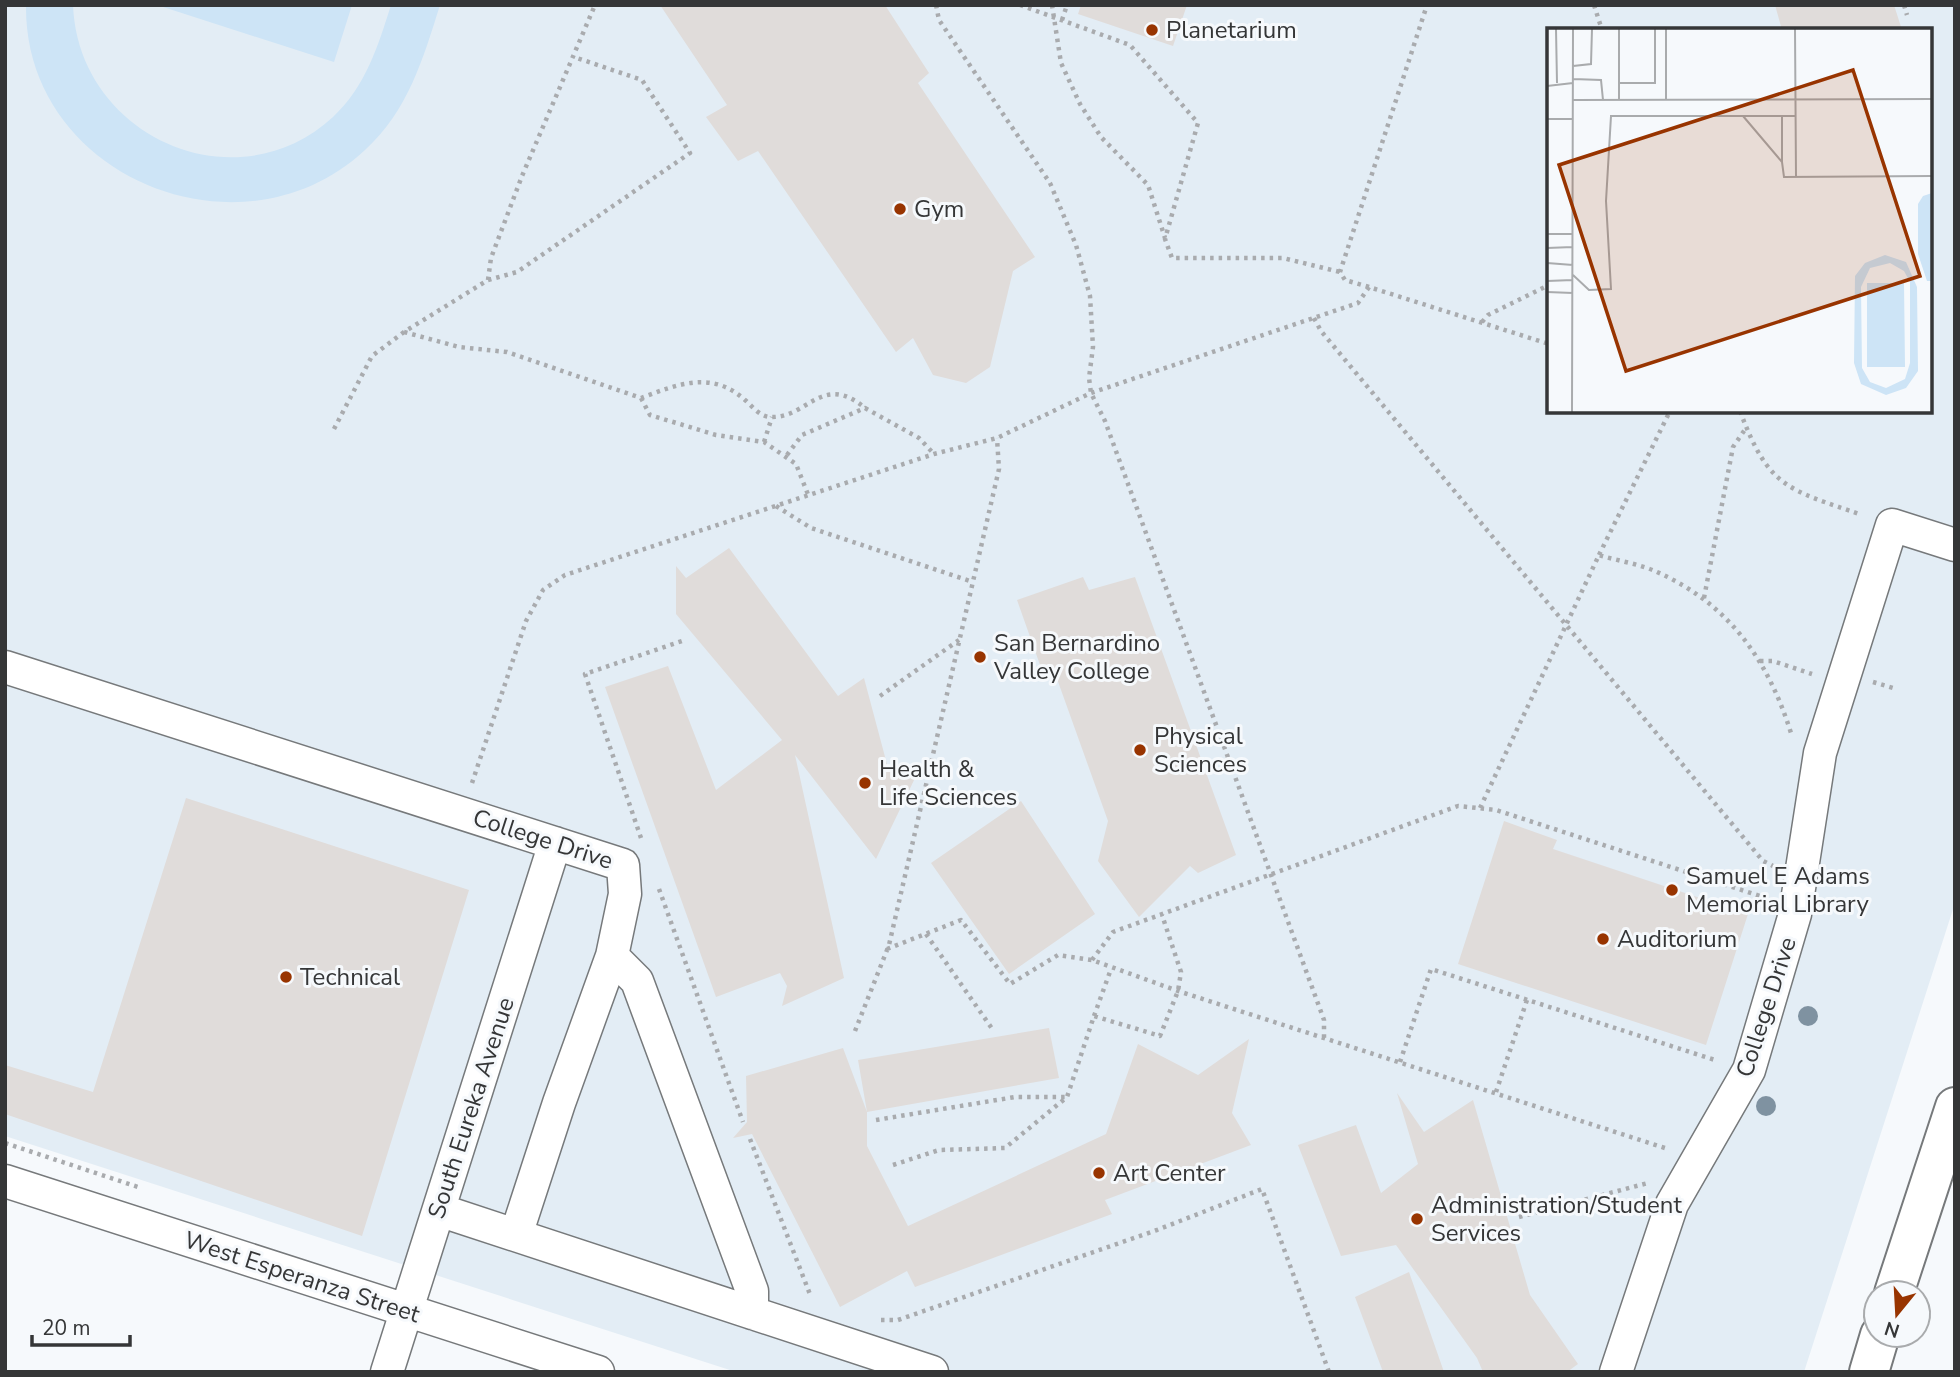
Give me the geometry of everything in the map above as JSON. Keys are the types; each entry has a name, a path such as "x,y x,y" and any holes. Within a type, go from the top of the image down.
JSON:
{"main road":[{"path":"1899,1279 1955,1107"},
{"path":"1868,1372 1875,1349"}],"street":[{"path":"1892,525 1955,545"},
{"name":"College Drive","path":"1616,1372 1672,1205 1749,1070 1795,914 1820,753 1892,525"},
{"name":"College Drive","path":"5,667 623,865 625,894 612,956"},
{"name":"South Eureka Avenue","path":"387,1372 555,843"},
{"path":"516,1235 559,1103 612,956 637,981 752,1291 752,1313"},
{"name":"West Esperanza Street","path":"5,1181 598,1372"},
{"path":"439,1210 916,1369"}],"path":[{"path":"488,280 491,258 522,176 595,5"},
{"path":"936,5 939,20 1050,183 1076,245 1090,296 1093,347 1089,378 1091,393 1105,421 1324,1020 1324,1039"},
{"path":"1020,5 1130,45 1198,124 1165,239"},
{"path":"1052,5 1061,63 1080,104 1101,136 1148,185 1172,258 1283,258 1340,272 1345,280 1547,343"},
{"path":"1062,20 1067,5"},
{"path":"1340,272 1427,5"},
{"path":"1594,5 1601,28"},
{"path":"1904,5 1907,15"},
{"path":"334,429 372,356 404,332 488,280 517,272 690,153 642,80 574,58"},
{"path":"1482,322 1488,315 1547,286"},
{"path":"463,813 526,621 543,590 565,575 808,498 934,454 997,438 1091,393 1357,303 1369,287"},
{"path":"1314,318 1321,331 1763,861 1780,869"},
{"path":"404,332 460,347 507,352 641,398 679,383 710,380 732,388 761,415 772,417 832,394 852,398 919,438 934,454"},
{"path":"641,398 650,415 716,435 764,442 787,455 796,464 808,498"},
{"path":"787,455 802,435 865,408"},
{"path":"1480,808 1670,413"},
{"path":"1741,413 1762,462 1780,482 1806,495 1892,525"},
{"path":"764,442 772,417"},
{"path":"1704,598 1733,447 1746,428"},
{"path":"855,1031 887,949 999,469 997,438"},
{"path":"776,506 811,528 973,582"},
{"path":"1600,555 1656,571 1704,598 1746,639 1760,661 1779,692 1795,744"},
{"path":"880,696 960,639"},
{"path":"644,845 585,674 682,640"},
{"path":"1760,661 1773,661 1816,675"},
{"path":"1092,960 1113,932 1458,806 1496,810 1775,901"},
{"path":"657,884 743,1122"},
{"path":"1094,1016 1160,1037 1178,991 1181,972 1161,915"},
{"path":"887,949 961,920 1010,984 1058,955 1092,960 1111,969 1672,1151 1696,1164"},
{"path":"926,934 993,1030"},
{"path":"893,1165 939,1150 1005,1148 1067,1097 1111,969"},
{"path":"1400,1062 1431,969 1719,1061 1724,1048"},
{"path":"1496,1093 1527,1000"},
{"path":"876,1120 1015,1097 1067,1097"},
{"path":"750,1139 815,1307"},
{"path":"1519,1217 1645,1182 1656,1184"},
{"path":"876,1320 898,1320 1157,1230 1262,1189 1329,1372"}],"shaded area":[{"name":"San Bernardino Valley College","path":"5,5 1955,5 1955,903 1804,1372 736,1372 5,1136"},
{"path":"26,5 73,5 82,51 102,90 132,122 168,144 209,156 252,156 294,143 333,117 354,92 370,65 391,5 440,5 420,64 403,101 380,135 365,150 315,184 260,200 203,200 149,185 100,157 61,117 35,66"},
{"path":"157,5 352,5 334,62"}],"building":[{"name":"Gym","path":"660,5 885,5 929,73 918,83 1035,257 1013,271 990,367 966,383 933,375 913,338 896,352 758,151 738,161 706,117 727,105"},
{"name":"Planetarium","path":"1081,5 1187,5 1173,46 1078,14"},
{"path":"1775,5 1894,5 1901,28 1781,28"},
{"name":"Health & Life Sciences","path":"729,548 838,696 864,678 888,768 916,776 876,859 795,755 844,978 782,1006 787,986 780,973 716,997 605,687 668,666 716,790 782,740 676,614 676,566 686,578"},
{"name":"Physical Sciences","path":"1083,577 1089,590 1135,577 1236,855 1198,873 1190,866 1139,917 1098,861 1108,821 1056,676 1045,679 1017,600"},
{"name":"Technical","path":"186,798 469,890 362,1236 5,1114 5,1065 93,1092"},
{"path":"1021,801 1095,914 1009,974 931,863"},
{"name":"Auditorium","path":"1504,821 1557,840 1553,849 1748,914 1706,1045 1458,964"},
{"path":"1049,1028 1059,1078 867,1112 858,1060"},
{"name":"Art Center","path":"1249,1039 1232,1113 1251,1145 1105,1200 1112,1214 915,1287 907,1271 840,1307 752,1134 733,1138 747,1122 746,1076 843,1048 867,1112 867,1146 908,1226 1106,1134 1138,1044 1198,1075"},
{"name":"Administration/Student Services","path":"1397,1093 1424,1132 1473,1100 1530,1295 1578,1364 1567,1372 1483,1372 1477,1358 1396,1245 1341,1256 1298,1145 1356,1125 1381,1193 1418,1164"},
{"name":"Administration/Student Services","path":"1409,1272 1444,1372 1383,1372 1355,1297"}],"place":[{"name":"Planetarium","path":"1152,30"},
{"name":"Gym","path":"900,209"},
{"name":"San Bernardino Valley College","path":"980,657"},
{"name":"Physical Sciences","path":"1140,750"},
{"name":"Health & Life Sciences","path":"865,783"},
{"name":"Samuel E Adams Memorial Library","path":"1672,890"},
{"name":"Auditorium","path":"1603,939"},
{"name":"Technical","path":"286,977"},
{"name":"Art Center","path":"1099,1173"},
{"name":"Administration/Student Services","path":"1417,1219"}]}
